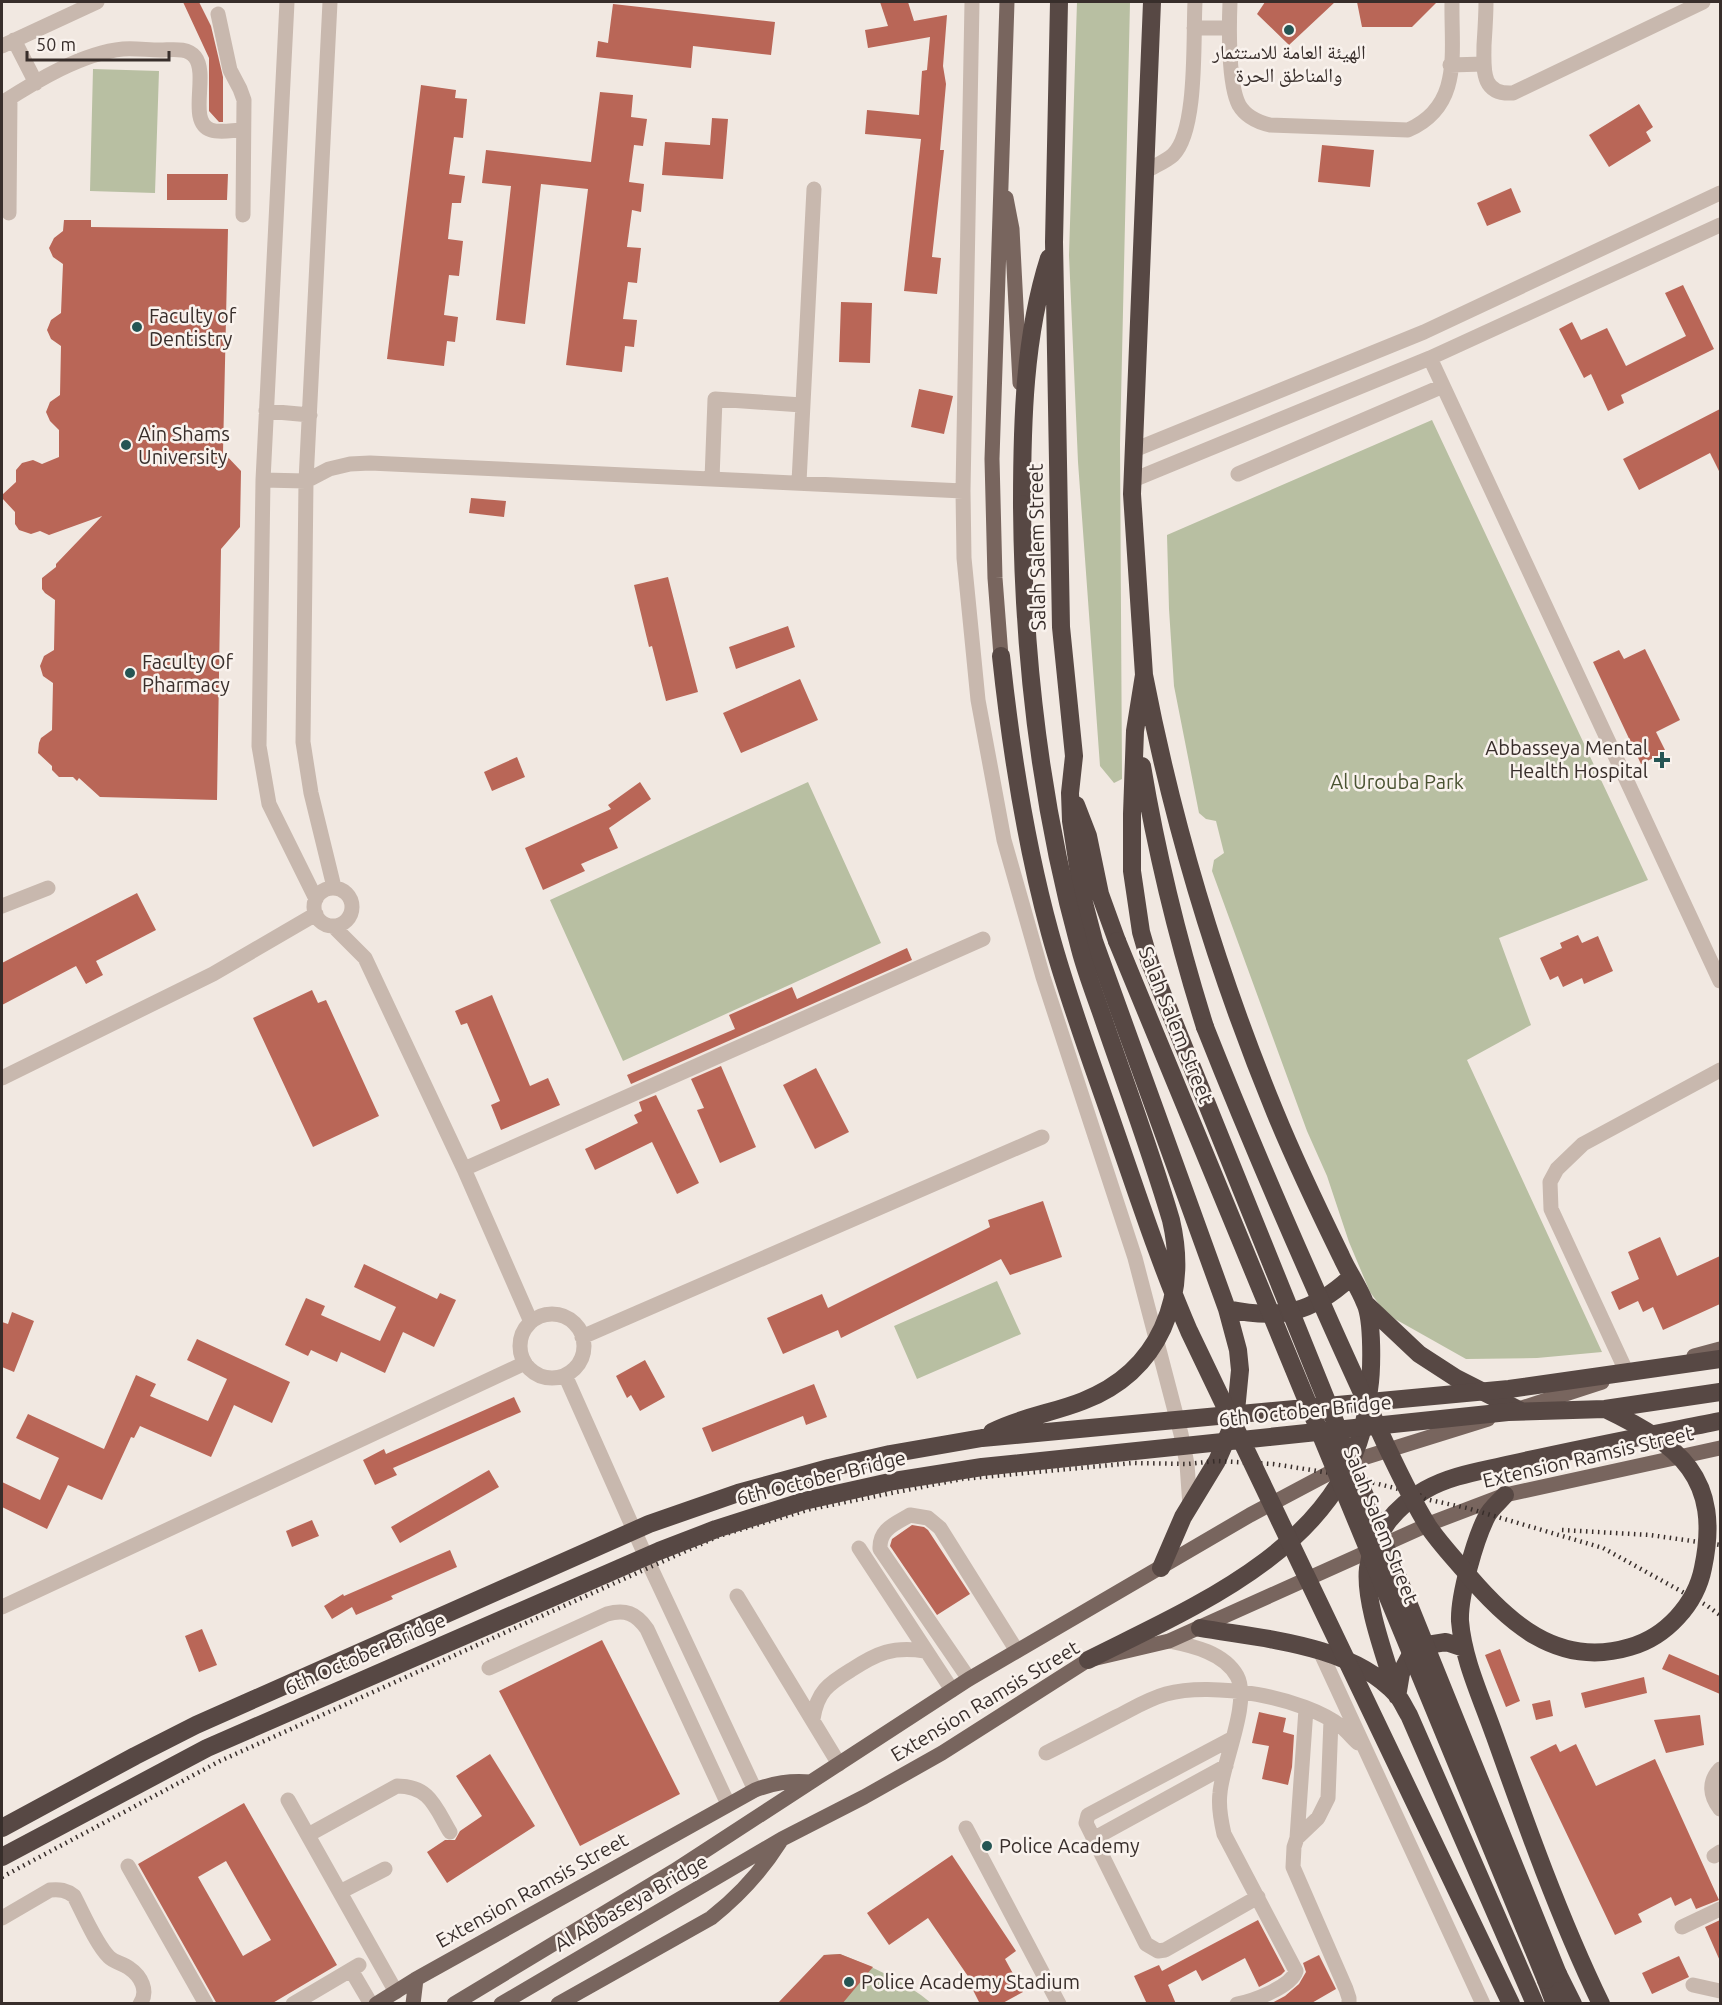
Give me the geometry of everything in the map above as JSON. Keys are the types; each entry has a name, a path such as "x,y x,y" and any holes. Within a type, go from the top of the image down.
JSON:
{"highway":[{"name":"Salah Salem Street","path":"1059,2 1054,242 1061,627 1074,756 1070,793 1088,836 1100,894 1117,941 1552,1977 1573,2004"},
{"name":"Salah Salem Street","path":"1152,2 1133,480 1144,675 1136,730 1132,871 1141,932 1150,963 1552,1977 1555,2004"},
{"path":"982,1438 1017,1421 1068,1407 1095,1396 1130,1372 1149,1351 1163,1328 1173,1302 1177,1274 1176,1247 1169,1213 1080,951 1058,857 1040,762 1029,666 1023,569 1022,422 1037,303 1054,242"},
{"path":"1001,656 1022,811 1049,932 1067,991 1158,1254 1189,1331 1511,2004"},
{"path":"1144,675 1158,752 1200,903 1218,957 1258,1072 1286,1139 1351,1277 1367,1305 1419,1354 1456,1378 1519,1410"},
{"path":"1136,730 1164,882 1184,961 1205,1027 1271,1188 1406,1488 1430,1528 1485,1595 1518,1626 1554,1645 1594,1652 1619,1651 1637,1645 1658,1635 1676,1618 1689,1603 1702,1573 1709,1534 1701,1490 1689,1468 1676,1452 1639,1425 1605,1409"},
{"path":"1070,793 1071,821 1079,879 1094,941 1227,1309 1238,1350 1240,1370 1236,1411 1230,1431 1217,1461 1190,1506 1161,1568"},
{"path":"1227,1309 1254,1315 1282,1314 1309,1306 1334,1293 1351,1277"},
{"path":"1088,1660 1198,1604 1248,1573 1274,1554 1312,1520 1350,1462 1362,1431 1372,1368 1367,1305"},
{"name":"6th October Bridge","path":"2,1828 196,1725 649,1524 738,1493 829,1468 890,1454 982,1438 1509,1389 1720,1359"},
{"name":"6th October Bridge","path":"2,1857 207,1748 658,1551 716,1528 804,1501 894,1481 982,1467 1508,1412 1605,1409 1720,1392"},
{"path":"1535,2004 1408,1715 1397,1696 1374,1616 1368,1585 1368,1568 1373,1550 1387,1521 1401,1507 1443,1480 1580,1448 1720,1421"},
{"path":"1504,1495 1488,1514 1466,1582 1460,1619 1464,1648 1520,1806 1581,1963 1601,2004"},
{"path":"1200,1628 1318,1648 1373,1675 1397,1696"},
{"path":"1397,1696 1401,1673 1410,1656 1427,1645 1446,1642 1464,1648"}],"main road":[{"name":"Salah Salem Street","path":"1001,656 995,578 992,459 1007,2"},
{"path":"1000,180 1008,205 1012,230 1022,422"},
{"name":"Extension Ramsis Street","path":"674,1871 969,1679 1250,1515 1350,1462 1519,1410 1627,1373 1720,1349"},
{"name":"Extension Ramsis Street","path":"558,2004 711,1918 754,1880 782,1839 864,1797 942,1753 1088,1660 1169,1641 1434,1522 1504,1495 1720,1448"},
{"name":"Extension Ramsis Street","path":"376,2004 416,1979 755,1790 791,1780 811,1782"},
{"name":"Al Abbaseya Bridge","path":"501,2004 782,1839"},
{"name":"Al Abbaseya Bridge","path":"454,2004 674,1871"},
{"path":"413,2004 416,1979"}],"street":[{"path":"36,84 8,43 97,2"},
{"path":"287,2 262,480 259,746 269,804 316,906 320,920 333,926 365,958 464,1169 531,1322"},
{"path":"330,2 306,481 303,742 311,794 334,887"},
{"path":"972,2 963,491 964,558 978,700 1004,840 1022,909 1143,1287 1181,1434 1187,1464 1190,1506"},
{"path":"1145,172 1172,156 1181,144 1186,129 1190,113 1195,2"},
{"path":"1230,2 1229,28 1235,94 1239,106 1247,116 1270,125 1408,130 1433,115 1448,90 1452,2"},
{"path":"1486,2 1484,74 1491,87 1498,91 1513,93 1703,2"},
{"path":"218,14 230,70 243,94 243,215"},
{"path":"1194,28 1229,28"},
{"path":"9,213 6,100 69,65 105,52 124,49 187,51 193,55 200,66 199,117 201,122 214,130 243,130"},
{"path":"1450,65 1484,64"},
{"path":"799,482 814,189"},
{"path":"1134,450 1424,332 1720,194"},
{"path":"1133,480 1430,358 1720,225"},
{"path":"1430,358 1720,981"},
{"path":"1238,474 1443,386"},
{"path":"712,479 715,399 802,405"},
{"path":"266,411 310,415"},
{"path":"262,480 306,481 329,469 350,464 370,463 963,491"},
{"path":"2,1078 213,974 316,906 320,893 334,887 347,893 353,907 347,921 333,926"},
{"path":"2,906 48,888"},
{"path":"464,1169 983,939"},
{"path":"1627,1373 1551,1209 1550,1182 1557,1169 1583,1144 1720,1070"},
{"path":"582,1337 1042,1137"},
{"path":"556,1314 573,1322 582,1337 582,1355 573,1370 565,1375 547,1378 538,1375 525,1363 519,1346 521,1337 531,1322 538,1317 556,1314"},
{"path":"2,1607 525,1363"},
{"path":"565,1375 755,1790"},
{"path":"969,1679 880,1549 879,1540 884,1530 910,1515 928,1518 940,1528 1017,1651"},
{"path":"859,1548 951,1690"},
{"path":"737,1596 839,1764"},
{"path":"489,1668 607,1614 618,1611 630,1612 640,1619 647,1629 728,1804"},
{"path":"1169,1641 1206,1651 1223,1660 1237,1677 1242,1692 1220,1793 1221,1821 1224,1834 1296,1971 1289,1982 1251,2001 1237,2004"},
{"path":"1318,1648 1483,2004"},
{"path":"813,1719 815,1704 823,1690 872,1656 898,1649 925,1651"},
{"path":"1046,1753 1149,1700 1190,1690 1263,1695 1306,1709 1342,1727 1366,1752"},
{"path":"1306,1709 1297,1838 1293,1857 1296,1876 1346,1989 1348,2004"},
{"path":"1297,1838 1318,1818 1328,1798 1331,1720"},
{"path":"1233,1738 1088,1815 1087,1827 1146,1944 1151,1948 1164,1950 1258,1897"},
{"path":"1093,1839 1226,1766"},
{"path":"1720,1769 1714,1775 1711,1788 1714,1801 1720,1809"},
{"path":"308,1835 397,1786 420,1789 429,1796 450,1832"},
{"path":"1134,1791 1144,1811"},
{"path":"288,1800 396,1992"},
{"path":"966,1828 1059,2004"},
{"path":"128,1866 206,2004"},
{"path":"340,1892 385,1869"},
{"path":"2,1918 50,1890 67,1891 74,1896 109,1957 131,1969 138,1977 144,1989 140,2004"},
{"path":"1682,1927 1720,1910"},
{"path":"293,2004 355,1967 371,2004"},
{"path":"1693,1985 1720,1991"}],"green space":[{"path":"1077,2 1130,2 1120,444 1122,779 1114,783 1100,766 1078,462 1069,255"},
{"path":"93,69 159,71 155,193 90,191"},
{"name":"Al Urouba Park","path":"1432,420 1648,880 1499,938 1531,1025 1467,1060 1602,1352 1537,1358 1466,1359 1395,1319 1381,1307 1370,1292 1349,1242 1327,1176 1307,1131 1212,871 1214,860 1224,853 1216,821 1206,819 1199,813 1174,686 1167,535"},
{"path":"808,782 881,943 623,1061 550,900"},
{"path":"997,1281 1021,1334 917,1379 894,1326"},
{"name":"Police Academy Stadium","path":"840,1954 888,1975 931,2003 779,2004 824,1955"}],"building":[{"path":"183,2 199,2 211,26 223,77 223,122 219,122 209,111 209,58"},
{"path":"880,2 908,2 914,21 947,15 943,66 946,84 940,150 944,150 932,257 941,258 937,294 904,291 921,139 865,134 867,110 919,115 922,71 927,70 930,37 868,48 865,30 888,26"},
{"name":"الهيئة العامة للاستثمار والمناطق الحرة","path":"1265,2 1335,2 1289,45 1257,14"},
{"name":"الهيئة العامة للاستثمار والمناطق الحرة","path":"1357,2 1437,2 1412,27 1362,27"},
{"path":"613,4 775,22 771,55 693,46 691,68 596,57 598,41 608,43"},
{"path":"421,85 456,90 455,98 467,99 463,138 454,137 449,174 465,176 461,203 452,203 448,239 463,241 459,276 449,275 444,315 458,317 455,342 447,341 444,366 387,359"},
{"path":"600,92 633,95 631,117 647,119 643,146 634,145 629,182 644,184 641,212 632,210 627,247 641,248 637,283 628,282 623,319 637,320 634,347 625,346 622,372 566,365 588,189 541,184 525,324 496,320 511,186 482,183 486,150 591,162"},
{"path":"1639,104 1653,127 1646,132 1651,141 1609,167 1589,135"},
{"path":"712,118 728,119 723,179 662,175 665,142 710,145"},
{"path":"1322,145 1374,150 1370,187 1318,182"},
{"path":"167,174 228,174 227,200 167,200"},
{"path":"1511,188 1521,212 1487,226 1477,203"},
{"path":"64,220 91,220 91,227 228,229 223,452 241,471 240,527 221,549 217,800 100,797 79,778 77,781 73,777 59,777 52,770 52,766 38,753 41,738 52,730 53,683 43,676 40,666 44,656 54,650 55,600 42,589 42,578 56,567 56,564 102,516 49,535 40,531 31,534 19,530 15,524 15,512 2,498 2,495 16,482 16,470 22,463 33,460 42,464 59,457 59,430 50,421 46,412 50,402 60,395 61,346 51,339 47,330 51,320 61,313 63,264 53,257 49,248 54,238 63,231"},
{"path":"1683,285 1714,349 1621,395 1624,403 1608,411 1591,374 1584,378 1559,329 1572,322 1581,340 1607,328 1626,366 1686,336 1665,293"},
{"path":"841,302 872,303 870,363 839,362"},
{"path":"919,389 953,396 944,434 911,427"},
{"path":"1720,409 1720,473 1710,453 1639,490 1623,459"},
{"path":"471,498 506,501 504,517 469,513"},
{"path":"668,577 698,692 666,701 652,646 649,647 634,585"},
{"path":"788,626 795,647 736,669 729,647"},
{"path":"1645,649 1680,720 1656,732 1666,752 1641,764 1593,662 1619,650 1624,659"},
{"path":"800,679 818,720 741,753 723,713"},
{"path":"517,757 525,777 492,791 484,772"},
{"path":"640,782 651,799 609,828 618,848 581,864 585,871 543,890 525,848 611,809 608,805"},
{"path":"137,893 156,930 96,961 103,975 86,984 76,966 2,1005 2,963"},
{"path":"1578,935 1582,943 1598,936 1613,971 1584,984 1582,978 1563,987 1558,976 1550,980 1540,958 1562,948 1560,943"},
{"path":"907,948 912,960 631,1084 627,1075 735,1029 729,1015 792,987 797,999"},
{"path":"312,990 318,1003 326,1000 379,1116 313,1147 253,1018"},
{"path":"492,995 530,1086 548,1078 560,1105 501,1130 491,1105 500,1101 467,1023 461,1025 455,1011"},
{"path":"721,1066 756,1147 720,1163 697,1110 704,1108 691,1079"},
{"path":"816,1068 849,1132 815,1149 783,1085"},
{"path":"656,1095 699,1183 677,1194 652,1142 595,1170 585,1149 638,1123 634,1115 642,1111 639,1102"},
{"path":"1043,1201 1062,1257 1010,1275 1001,1259 841,1338 838,1330 783,1354 767,1318 822,1294 828,1308 990,1227 988,1220"},
{"path":"1660,1237 1677,1276 1720,1256 1720,1304 1663,1330 1653,1307 1643,1312 1638,1301 1619,1310 1611,1292 1639,1279 1628,1252"},
{"path":"364,1264 437,1299 440,1293 456,1300 434,1347 403,1332 385,1373 341,1352 337,1362 311,1350 308,1356 285,1345 306,1298 325,1306 321,1315 380,1341 396,1307 354,1287"},
{"path":"12,1312 34,1321 14,1372 2,1367 2,1322 8,1324"},
{"path":"197,1339 290,1382 272,1423 234,1405 211,1457 140,1426 134,1438 131,1437 102,1500 68,1485 47,1529 2,1507 2,1482 40,1500 59,1458 16,1438 28,1414 104,1449 136,1375 156,1384 150,1396 208,1421 227,1379 187,1360"},
{"path":"645,1360 665,1397 640,1411 631,1395 627,1398 616,1376"},
{"path":"814,1384 827,1417 806,1425 803,1416 712,1452 702,1428"},
{"path":"514,1397 521,1412 393,1468 397,1475 375,1485 363,1460 384,1449 386,1454"},
{"path":"489,1470 499,1487 400,1543 391,1527"},
{"path":"312,1520 319,1536 292,1547 286,1531"},
{"path":"912,1525 928,1530 970,1594 937,1615 890,1546 892,1539"},
{"path":"450,1550 457,1567 391,1596 393,1599 356,1615 352,1607 332,1619 324,1606 343,1594 344,1596"},
{"path":"202,1629 217,1665 199,1672 185,1636"},
{"path":"602,1640 680,1794 580,1846 499,1691"},
{"path":"1500,1649 1520,1701 1506,1707 1485,1655"},
{"path":"1669,1654 1720,1676 1720,1694 1662,1669"},
{"path":"1644,1677 1647,1693 1585,1708 1581,1693"},
{"path":"1550,1700 1553,1716 1536,1720 1532,1704"},
{"path":"1259,1712 1286,1718 1283,1732 1294,1735 1292,1767 1288,1785 1262,1779 1269,1746 1252,1743"},
{"path":"1700,1715 1704,1745 1666,1753 1654,1720"},
{"path":"1556,1744 1560,1752 1576,1744 1596,1786 1655,1759 1719,1900 1696,1909 1691,1898 1675,1906 1671,1897 1638,1914 1642,1922 1615,1935 1530,1757"},
{"path":"490,1754 535,1826 447,1883 427,1852 445,1840 455,1840 460,1831 482,1816 456,1776"},
{"path":"244,1803 337,1965 271,2004 217,2004 138,1864","holes":["226,1861 271,1940 243,1956 198,1877"]},
{"path":"952,1855 1016,1951 1005,1959 1023,1992 1001,2004 980,2004 971,1986 974,1985 928,1918 889,1945 867,1913"},
{"path":"1258,1920 1285,1971 1281,1975 1259,1987 1245,1958 1202,1981 1196,1970 1168,1985 1176,2004 1147,2004 1134,1976 1159,1965 1162,1971"},
{"path":"1720,1920 1720,1961 1705,1927"},
{"name":"Police Academy Stadium","path":"840,1954 873,1967 842,2004 777,2004 824,1955"},
{"path":"1319,1955 1336,1989 1310,2004 1270,2004 1285,1996 1299,1984 1306,1972 1303,1963"},
{"path":"1679,1956 1689,1977 1652,1994 1642,1973"}],"railway":[{"path":"2,1877 220,1761 719,1536 811,1509 962,1479 1133,1463 1187,1464 1217,1461 1273,1464 1343,1475 1418,1494 1425,1499 1467,1508 1603,1548 1720,1615"},
{"path":"1562,1530 1650,1535 1720,1545"}],"place":[{"name":"الهيئة العامة للاستثمار والمناطق الحرة","path":"1289,30"},
{"name":"Faculty of Dentistry","path":"137,327"},
{"name":"Ain Shams University","path":"126,445"},
{"name":"Faculty Of Pharmacy","path":"130,673"},
{"name":"Abbasseya Mental Health Hospital","path":"1662,760"},
{"name":"Police Academy","path":"987,1846"},
{"name":"Police Academy Stadium","path":"849,1982"}]}
